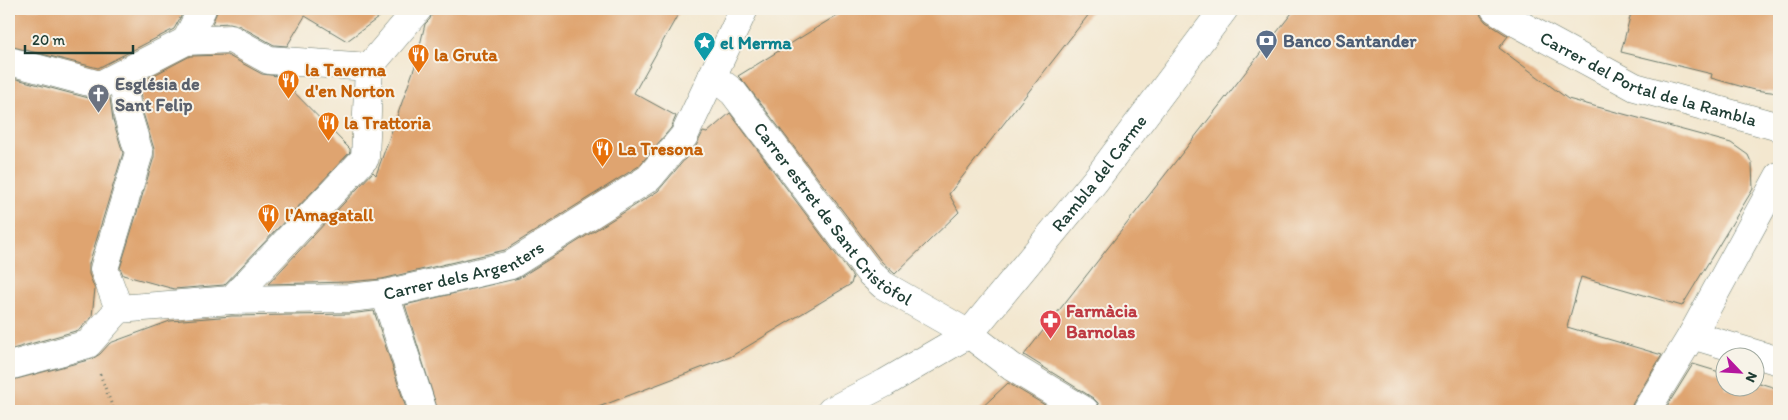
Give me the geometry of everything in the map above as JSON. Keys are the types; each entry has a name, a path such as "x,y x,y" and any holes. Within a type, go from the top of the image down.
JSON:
{"street":[{"path":"186,41 202,9"},
{"path":"231,300 365,158 369,68 418,9"},
{"name":"Carrer dels Argenters","path":"119,309 231,300 349,298 385,294 511,265 649,178 684,136 744,9"},
{"name":"Rambla del Carme","path":"970,334 1095,181 1224,9"},
{"name":"Carrer del Portal de la Rambla","path":"1495,9 1517,23 1635,87 1779,127"},
{"path":"9,61 100,85 186,41 231,39 269,60 369,68"},
{"name":"Carrer estret de Sant Cristòfol","path":"716,68 869,272 883,285 970,334 1012,367 1085,411"},
{"path":"9,366 88,344 119,309 104,270 139,153 128,116 122,74"},
{"path":"1646,411 1692,335 1779,176"},
{"path":"385,294 423,411"},
{"path":"831,411 885,383 970,334"},
{"path":"1692,335 1779,361"}],"path":[{"path":"88,344 114,411"}],"building":[{"path":"17,9 185,9 174,29 98,68 9,46 9,24"},
{"path":"218,9 390,9 347,41 305,16 287,46 274,45 238,25 230,23 212,24"},
{"path":"433,9 681,9 634,93 676,116 671,128 639,166 505,250 382,279 348,282 268,284 373,172 376,175 415,66 425,24 430,19"},
{"path":"847,9 1093,9 949,194 959,212 895,274 881,261 738,76"},
{"path":"1295,9 1479,9 1481,16 1486,22 1508,36 1499,48 1568,99 1731,143 1748,155 1752,164 1753,189 1682,306 1581,277 1567,327 1662,355 1630,411 1101,411 1098,403 1093,398 1024,355"},
{"path":"1632,9 1779,9 1779,93 1754,90 1711,78 1712,74 1621,52"},
{"path":"227,55 262,74 278,76 350,149 350,152 224,285 174,289 123,275 120,268 154,157 154,149 143,113 139,83 190,56"},
{"path":"9,77 96,100 110,98 113,120 123,153 89,264 89,274 95,289 92,316 79,330 9,350"},
{"path":"730,113 853,277 851,284 730,357 588,411 438,411 405,305 519,278 658,191 696,146 703,132 707,133"},
{"path":"374,311 407,411 9,411 9,381 92,359 100,354 110,343 170,321 232,316 349,314"},
{"path":"1693,364 1716,371 1716,398 1766,398 1766,385 1779,389 1779,411 1664,411"},
{"path":"1008,383 1055,411 978,411"}],"place":[{"name":"Banco Santander","path":"1267,60"},
{"name":"el Merma","path":"704,62"},
{"name":"la Gruta","path":"418,74"},
{"name":"la Taverna d'en Norton","path":"289,99"},
{"name":"Església de Sant Felip","path":"99,113"},
{"name":"la Trattoria","path":"328,142"},
{"name":"La Tresona","path":"602,168"},
{"name":"l'Amagatall","path":"269,234"},
{"name":"Farmàcia Barnolas","path":"1050,340"}]}
